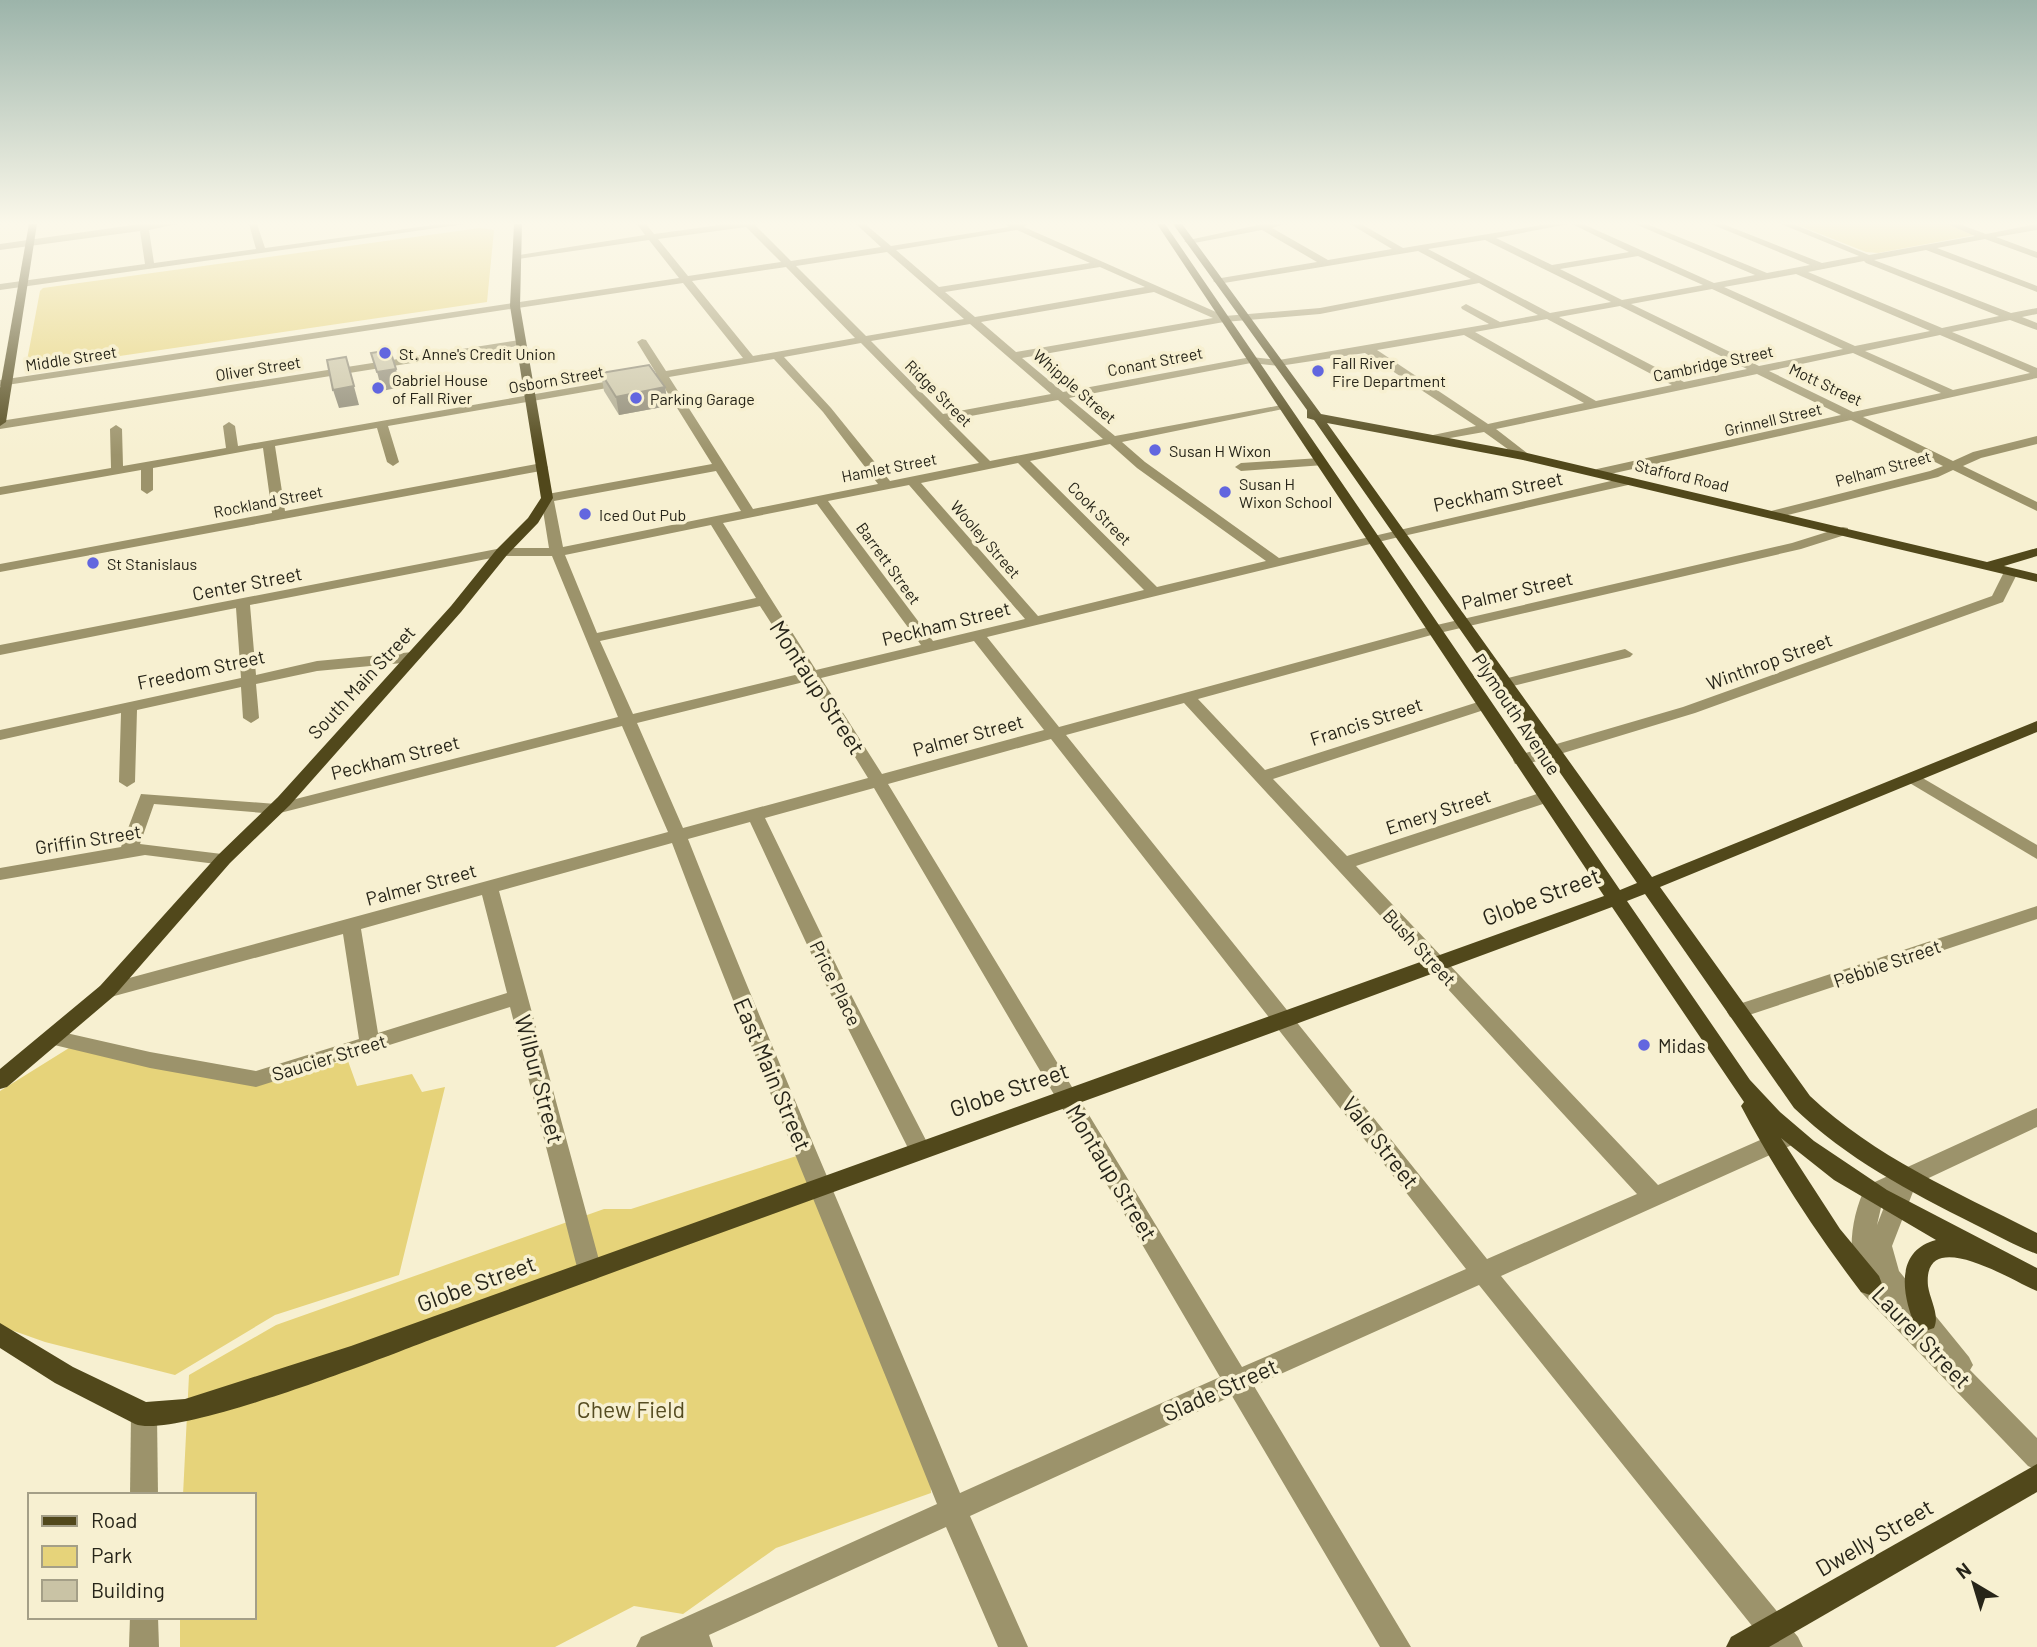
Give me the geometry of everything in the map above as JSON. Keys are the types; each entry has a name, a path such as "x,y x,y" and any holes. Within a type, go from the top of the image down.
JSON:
{"main road":[{"path":"0,423 4,383 20,301"},
{"path":"514,301 547,498"},
{"name":"Plymouth Avenue","path":"1211,301 1720,1055 1782,1139 1897,1206 2037,1280"},
{"name":"Plymouth Avenue","path":"1233,301 1796,1094 1820,1121 1860,1152 2037,1244"},
{"path":"1251,360 1280,382 1301,412 1317,416"},
{"name":"Stafford Road","path":"1317,416 1523,456 2037,578"},
{"name":"South Main Street","path":"0,1081 107,991 224,859 276,809 413,657 502,552 533,520 547,498"},
{"path":"1989,566 2037,552"},
{"path":"2011,572 2037,564"},
{"name":"Globe Street","path":"144,1415 185,1411 243,1394 590,1272 821,1185 1437,965 1615,899 1647,883 1914,778 2037,726"},
{"path":"1782,1139 1832,1236 1870,1284"},
{"path":"1925,1320 1914,1273 1924,1256 1944,1248 1985,1252"},
{"path":"0,1334 64,1375 144,1415"},
{"name":"Dwelly Street","path":"1741,1647 1781,1638 2037,1476"}],"street":[{"name":"Middle Street","path":"4,383 548,301"},
{"path":"704,301 751,361"},
{"name":"Ridge Street","path":"824,301 987,465"},
{"name":"Whipple Street","path":"950,301 1141,465 1277,563"},
{"name":"Osborn Street","path":"0,491 1088,301"},
{"path":"1185,301 1223,319"},
{"path":"1013,356 1223,319 1247,319 1359,301"},
{"path":"1521,301 1682,386"},
{"name":"Conant Street","path":"942,418 1251,360 1279,363 1628,301"},
{"path":"1745,301 1952,394"},
{"path":"1870,301 2037,373"},
{"path":"1969,301 2037,327"},
{"name":"Mott Street","path":"1622,302 2037,507"},
{"path":"1466,307 1499,325"},
{"name":"Cambridge Street","path":"1437,438 2037,311"},
{"path":"1465,331 1593,404"},
{"name":"Oliver Street","path":"0,423 520,342"},
{"path":"642,342 749,513"},
{"path":"1367,349 1485,426 1523,456"},
{"path":"778,356 827,410 886,485"},
{"name":"Grinnell Street","path":"1597,473 2037,373"},
{"name":"Hamlet Street","path":"502,552 557,552 1283,406"},
{"path":"382,425 393,462"},
{"path":"229,426 233,451"},
{"path":"116,429 117,471"},
{"name":"Pelham Street","path":"1776,514 1934,474 1952,464 2037,440"},
{"path":"269,444 279,517"},
{"path":"2019,444 2037,452"},
{"name":"Cook Street","path":"1020,458 1154,592"},
{"path":"1241,467 1320,462"},
{"path":"147,466 147,489"},
{"path":"547,498 721,466"},
{"name":"Rockland Street","path":"0,568 542,467"},
{"name":"Wooley Street","path":"912,480 1034,621"},
{"name":"Peckham Street","path":"128,852 147,798 276,809 626,720 1372,539 1628,481"},
{"name":"East Main Street","path":"547,498 557,552 626,720 678,836 752,1027 821,1185 953,1510 1013,1647"},
{"name":"Barrett Street","path":"820,499 930,647"},
{"name":"Montaup Street","path":"715,520 763,601 814,675 1396,1647"},
{"name":"Palmer Street","path":"107,991 1433,630 1796,545 1843,531"},
{"name":"Center Street","path":"0,650 502,552"},
{"name":"Winthrop Street","path":"1521,760 1689,710 1998,598 2011,572"},
{"path":"592,638 763,601"},
{"path":"243,603 251,718"},
{"name":"Vale Street","path":"978,636 1057,732 1483,1272 1781,1638"},
{"path":"1505,683 1625,654"},
{"name":"Freedom Street","path":"0,734 317,666 413,657"},
{"name":"Bush Street","path":"1187,697 1654,1196"},
{"path":"127,782 129,705"},
{"name":"Francis Street","path":"1261,777 1484,705"},
{"path":"1914,778 2037,853"},
{"name":"Emery Street","path":"1343,864 1546,797"},
{"name":"Price Place","path":"755,815 833,979 920,1150"},
{"name":"Griffin Street","path":"0,874 145,849 224,859"},
{"name":"Wilbur Street","path":"489,887 590,1272"},
{"name":"Pebble Street","path":"1737,1012 2037,912"},
{"path":"351,925 370,1045"},
{"name":"Saucier Street","path":"53,1038 150,1060 256,1079 518,997"},
{"path":"1874,1193 2037,1117"},
{"name":"Slade Street","path":"651,1647 696,1637 953,1510 1782,1139"},
{"name":"Laurel Street","path":"1907,1177 1880,1246 1889,1276 2004,1421"},
{"name":"Laurel Street","path":"1874,1193 1863,1228 1863,1251 1870,1284 1917,1336 2037,1457"},
{"path":"144,1415 144,1493"},
{"path":"144,1619 144,1647"}],"green space":[{"path":"38,301 487,301 38,368 26,366"},
{"path":"69,1048 252,1078 348,1061 357,1086 412,1074 422,1092 445,1087 399,1275 275,1315 175,1375 45,1342 0,1326 0,1091"},
{"name":"Chew Field","path":"809,1152 929,1447 931,1493 776,1548 683,1614 634,1606 555,1647 180,1647 180,1619 256,1619 256,1493 183,1493 189,1375 276,1325 604,1209 631,1209"}],"building":[{"path":"390,350 396,369 377,372 371,353"},
{"path":"346,357 354,386 333,390 327,360"},
{"path":"649,365 665,387 616,397 601,373"}],"place":[{"name":"St. Anne's Credit Union","path":"385,353"},
{"name":"Fall River Fire Department","path":"1318,371"},
{"name":"Gabriel House of Fall River","path":"378,388"},
{"name":"Parking Garage","path":"636,398"},
{"name":"Susan H Wixon","path":"1155,450"},
{"name":"Susan H Wixon School","path":"1225,492"},
{"name":"Iced Out Pub","path":"585,514"},
{"name":"St Stanislaus","path":"93,563"},
{"name":"Midas","path":"1644,1045"}]}
